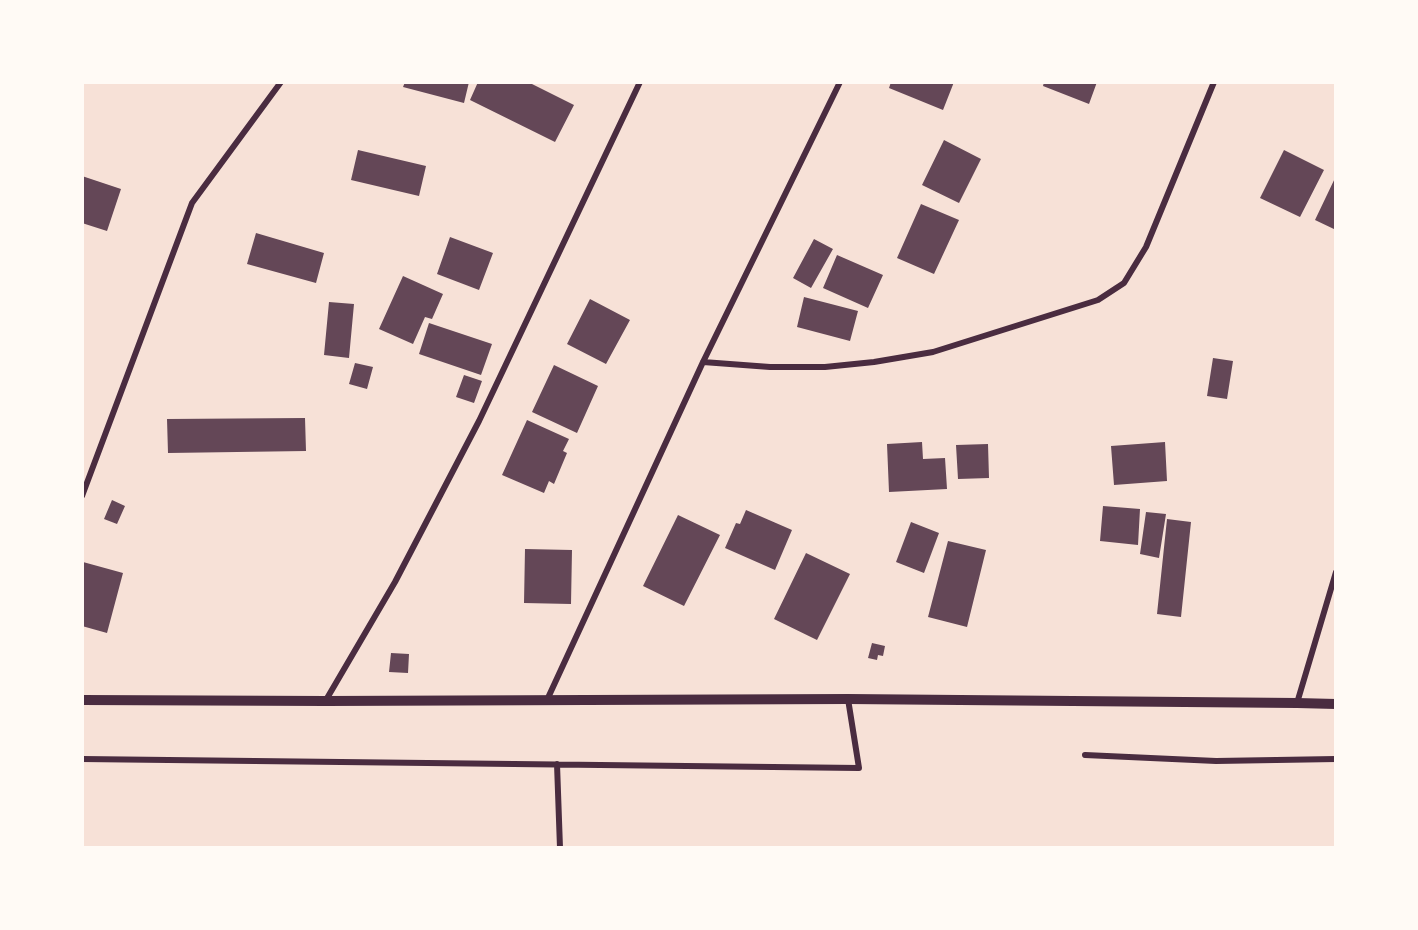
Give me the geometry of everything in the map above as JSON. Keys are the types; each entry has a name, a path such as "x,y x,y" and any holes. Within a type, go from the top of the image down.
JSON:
{"street":[{"path":"82,496 192,203 281,82"},
{"path":"326,701 395,582 479,421 640,82"},
{"path":"546,701 703,362 840,82"},
{"path":"703,362 770,367 825,367 874,362 933,352 1098,300 1124,283 1146,247 1214,82"},
{"path":"1297,703 1335,572"},
{"path":"82,700 848,699 1335,704"},
{"path":"82,759 859,768 848,699"},
{"path":"1084,755 1216,761 1335,759"},
{"path":"557,764 560,848"}],"building":[{"path":"405,82 469,82 464,103 403,87"},
{"path":"478,82 528,82 574,105 555,142 470,100"},
{"path":"891,82 954,82 943,110 889,88"},
{"path":"1044,82 1097,82 1089,104 1043,86"},
{"path":"944,140 981,159 959,203 922,185"},
{"path":"358,150 426,166 419,196 351,180"},
{"path":"1284,150 1324,170 1300,217 1260,198"},
{"path":"82,176 121,189 107,231 82,223"},
{"path":"1336,176 1336,230 1315,220"},
{"path":"921,204 959,220 934,274 897,258"},
{"path":"256,233 324,253 316,283 247,264"},
{"path":"450,237 493,253 479,290 437,274"},
{"path":"814,239 833,249 811,288 793,278"},
{"path":"837,255 883,275 868,308 823,288"},
{"path":"403,276 443,294 432,319 425,317 413,344 379,329"},
{"path":"804,297 858,311 850,341 797,327"},
{"path":"590,299 630,320 606,364 567,344"},
{"path":"329,302 354,304 349,358 324,355"},
{"path":"429,323 492,344 481,375 419,354"},
{"path":"1213,358 1233,361 1227,399 1207,396"},
{"path":"355,363 373,367 367,389 349,384"},
{"path":"554,365 598,386 577,433 532,412"},
{"path":"464,375 482,381 474,403 456,397"},
{"path":"305,418 306,451 168,453 167,419"},
{"path":"527,420 569,439 563,451 567,453 554,484 549,481 544,493 502,475"},
{"path":"922,442 923,459 945,458 947,489 889,492 887,444"},
{"path":"1165,442 1167,481 1114,485 1111,446"},
{"path":"988,444 989,478 958,479 956,445"},
{"path":"112,500 125,506 117,524 104,519"},
{"path":"1103,506 1140,509 1138,545 1100,541"},
{"path":"746,510 792,530 775,570 725,548 736,523 740,524"},
{"path":"1146,512 1166,514 1159,558 1140,554"},
{"path":"678,515 720,535 684,606 643,586"},
{"path":"1167,519 1191,522 1181,617 1157,614"},
{"path":"911,522 939,533 924,573 896,562"},
{"path":"948,541 986,550 967,627 928,617"},
{"path":"525,549 572,550 571,604 524,603"},
{"path":"806,553 850,574 817,640 774,619"},
{"path":"83,562 123,573 107,633 82,626"},
{"path":"872,643 885,646 883,656 878,655 877,660 868,658"},
{"path":"391,653 409,654 408,673 389,672"}]}
